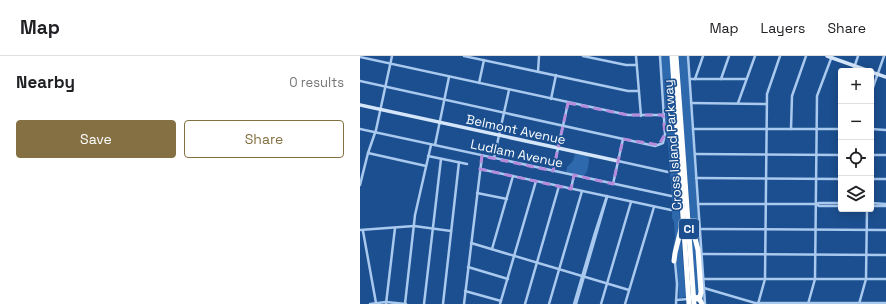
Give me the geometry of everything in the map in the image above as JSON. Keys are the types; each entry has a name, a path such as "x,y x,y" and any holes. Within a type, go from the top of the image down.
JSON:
{"highway":[{"name":"Cross Island Parkway","path":"672,56 694,301"},
{"name":"Cross Island Parkway","path":"676,56 685,206 688,301"},
{"path":"674,261 681,233 685,206"},
{"path":"685,206 698,250 701,292 700,297 694,301"},
{"path":"694,301 700,300 704,304"}],"street":[{"path":"360,185 365,162 375,132 392,56"},
{"path":"464,56 628,91 639,91"},
{"path":"538,72 539,56"},
{"path":"583,56 626,65 637,65"},
{"path":"636,56 641,116"},
{"path":"360,81 655,146 663,143 665,134 660,56"},
{"name":"Cross Island Parkway","path":"688,56 704,278 704,304"},
{"path":"695,79 703,56"},
{"path":"721,79 729,56"},
{"path":"738,104 754,56"},
{"path":"758,303 765,279 766,104 767,94 780,56"},
{"path":"791,129 792,96 806,56"},
{"path":"827,56 860,68"},
{"path":"854,66 858,56"},
{"path":"874,85 884,56"},
{"path":"360,57 628,115 664,115"},
{"path":"808,304 815,279 817,96 832,57"},
{"path":"479,83 484,60"},
{"path":"874,72 886,77"},
{"path":"551,99 556,75"},
{"path":"434,145 449,77"},
{"path":"690,79 746,79"},
{"path":"494,158 509,90"},
{"path":"553,171 568,103"},
{"path":"691,103 766,104"},
{"name":"Belmont Avenue","path":"360,105 668,172"},
{"path":"693,128 838,129"},
{"name":"Ludlam Avenue","path":"360,129 670,196"},
{"path":"874,129 886,130"},
{"path":"613,184 622,139"},
{"path":"370,304 405,304 414,226 431,145"},
{"path":"368,153 426,166"},
{"path":"695,154 838,155"},
{"path":"874,155 886,155"},
{"path":"428,156 467,164"},
{"path":"464,304 482,156"},
{"path":"424,304 441,159"},
{"path":"360,161 365,162"},
{"path":"443,304 459,162"},
{"path":"480,169 671,210"},
{"path":"571,189 574,175"},
{"path":"492,250 514,176"},
{"path":"696,178 838,179"},
{"path":"874,179 886,179"},
{"path":"465,290 501,303 536,181"},
{"path":"525,304 559,186"},
{"path":"549,304 582,191"},
{"path":"477,192 507,199"},
{"path":"575,304 607,196"},
{"path":"601,304 631,202"},
{"path":"698,204 838,203"},
{"path":"816,204 819,206 838,206"},
{"path":"874,205 886,205"},
{"path":"626,304 654,206"},
{"path":"859,304 866,279 867,212"},
{"path":"376,303 362,230 414,226 451,231"},
{"path":"386,303 395,228"},
{"path":"700,229 886,230"},
{"path":"471,243 630,290"},
{"path":"702,254 886,255"},
{"path":"674,261 677,284 676,304"},
{"path":"468,267 508,279"},
{"path":"704,278 886,280"},
{"path":"704,288 758,303 886,303"},
{"path":"676,300 694,301"}],"highlighted area":[{"path":"568,103 628,115 663,115 665,134 659,145 623,139 613,184 574,175 571,189 480,169 480,165 482,156 553,171"}],"shaded area":[{"path":"661,56 670,56 680,221 680,231 674,252 673,248 675,237 674,222 672,218 672,200 668,142 666,140 667,133"},
{"path":"679,56 687,56 704,304 702,300 698,230 696,233 691,220"},
{"path":"575,154 587,156 589,158 587,170 584,176 566,172 567,167 573,161"},
{"path":"690,228 697,253 699,270 699,295 695,297"},
{"path":"681,238 686,297 679,298 676,255"}]}
